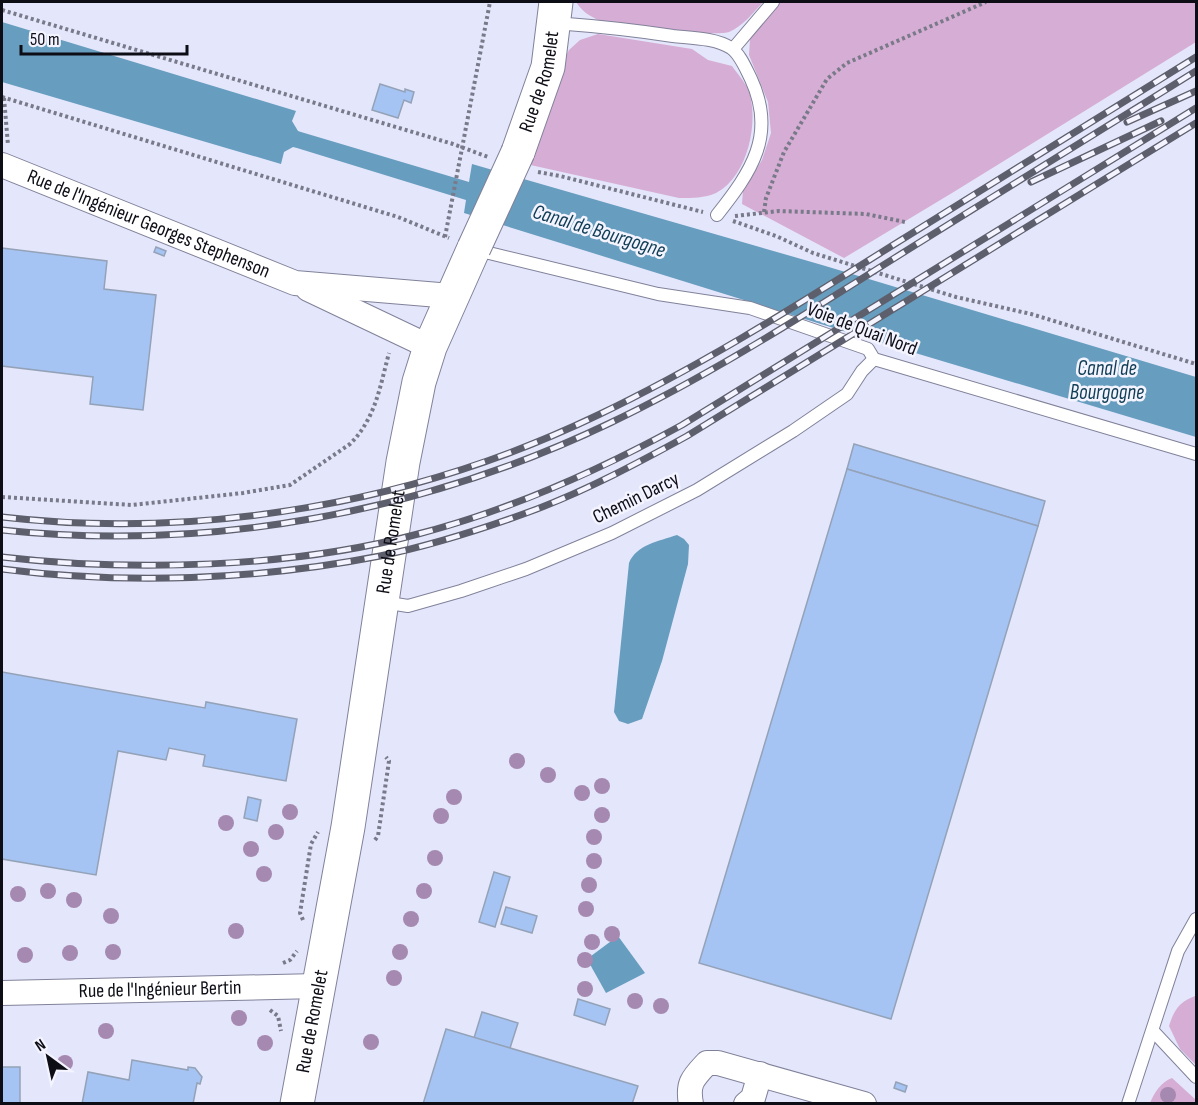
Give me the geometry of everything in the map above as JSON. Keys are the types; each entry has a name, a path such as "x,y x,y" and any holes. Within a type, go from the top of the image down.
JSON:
{"street":[{"name":"Rue de Romelet","path":"297,1104 360,759 381,602 403,462 419,382 430,347 451,296 460,242 518,152 548,66 556,12"},
{"name":"Rue de l'Ingénieur Georges Stephenson","path":"6,166 295,283 430,347"},
{"name":"Rue de l'Ingénieur Georges Stephenson","path":"295,283 451,296"},
{"name":"Rue de l'Ingénieur Bertin","path":"2,993 318,986"},
{"path":"691,1104 688,1087 695,1075 707,1063 718,1063 864,1104"},
{"path":"746,1104 753,1098 760,1074"}],"lane":[{"path":"733,49 773,2"},
{"path":"556,12 608,27 716,42 733,49 746,68 758,94 761,124 758,152 743,180 717,215"},
{"name":"Voie de Quai Nord","path":"460,242 489,253 658,294 750,308 868,349 874,359 1197,454"},
{"name":"Chemin Darcy","path":"381,602 408,606 460,591 526,569 612,533 697,490 793,430 847,394 862,371 874,359"},
{"path":"1128,1104 1178,951 1197,919"},
{"path":"1153,1031 1197,1077"}],"path":[{"path":"460,242 448,222 490,2"},
{"path":"765,213 766,198 784,152 827,79 847,63 986,2"},
{"path":"2,10 241,82"},
{"path":"6,166 3,97 398,217 460,242"},
{"path":"717,215 866,214 905,222"},
{"path":"2,497 132,505 243,493 290,485 351,444 371,417 390,349 388,328"},
{"path":"303,929 300,913 311,844 322,824"},
{"path":"280,965 290,960 298,950 301,941"},
{"path":"265,1006 278,1016 282,1035"}],"shaded area":[{"path":"576,2 763,2 748,19 729,32 706,33 626,26 601,21 590,16"},
{"path":"779,2 1196,2 1196,42 844,258 742,204 743,190 762,160 771,133 768,102 749,55 750,39"},
{"path":"598,34 692,49 708,60 732,66 748,89 753,116 749,147 736,174 727,185 707,196 679,198 526,164 560,67 569,50 580,40"},
{"path":"1196,996 1196,1065 1180,1049 1169,1026 1178,1007"},
{"path":"1172,1078 1196,1100 1196,1103 1150,1103 1158,1088"}],"water":[{"name":"Canal de Bourgogne","path":"2,22 296,111 292,121 298,131 469,182 472,164 822,265 1196,377 1196,437 882,343 464,213 466,200 297,148 293,147 284,152 281,164 2,82"},
{"path":"677,535 689,545 688,564 662,661 642,719 628,724 619,721 614,712 629,563 632,557 643,548"},
{"path":"618,936 645,973 606,993 587,959"}],"building":[{"path":"380,84 405,92 405,89 414,92 411,103 404,100 398,118 372,110"},
{"path":"156,247 166,251 164,256 154,252"},
{"path":"2,248 107,261 104,289 156,295 143,410 90,404 93,377 2,366"},
{"path":"854,444 1045,501 1038,526 847,469"},
{"path":"847,469 1038,526 891,1019 699,963"},
{"path":"2,672 205,708 206,702 297,719 286,781 203,766 205,755 169,748 166,760 118,751 96,875 2,859"},
{"path":"248,797 261,800 257,821 244,818"},
{"path":"494,872 510,877 495,927 479,922"},
{"path":"506,907 537,916 532,933 501,924"},
{"path":"578,999 610,1009 605,1025 574,1015"},
{"path":"482,1012 518,1023 510,1048 474,1038"},
{"path":"446,1029 638,1086 632,1104 423,1104"},
{"path":"132,1060 188,1070 188,1067 195,1068 202,1077 200,1084 197,1083 193,1104 82,1104 88,1072 129,1080"},
{"path":"2,1067 20,1067 20,1104 2,1104"},
{"path":"896,1082 907,1086 905,1092 894,1088"}],"railway":[{"path":"2,517 78,523 154,523 231,518 307,508 382,492 456,471 528,446 598,415 716,353 1196,57"},
{"path":"2,530 80,535 158,535 236,530 313,518 390,502 465,481 538,454 610,423 728,361 1196,71"},
{"path":"1127,122 1196,91"},
{"path":"2,557 104,565 211,564 265,560 318,554 418,534 520,501 618,458 682,425 1196,108"},
{"path":"1031,182 1161,121"},
{"path":"2,569 96,577 144,578 239,575 286,570 400,552 459,536 537,509 613,475 687,436 1196,123"}]}
